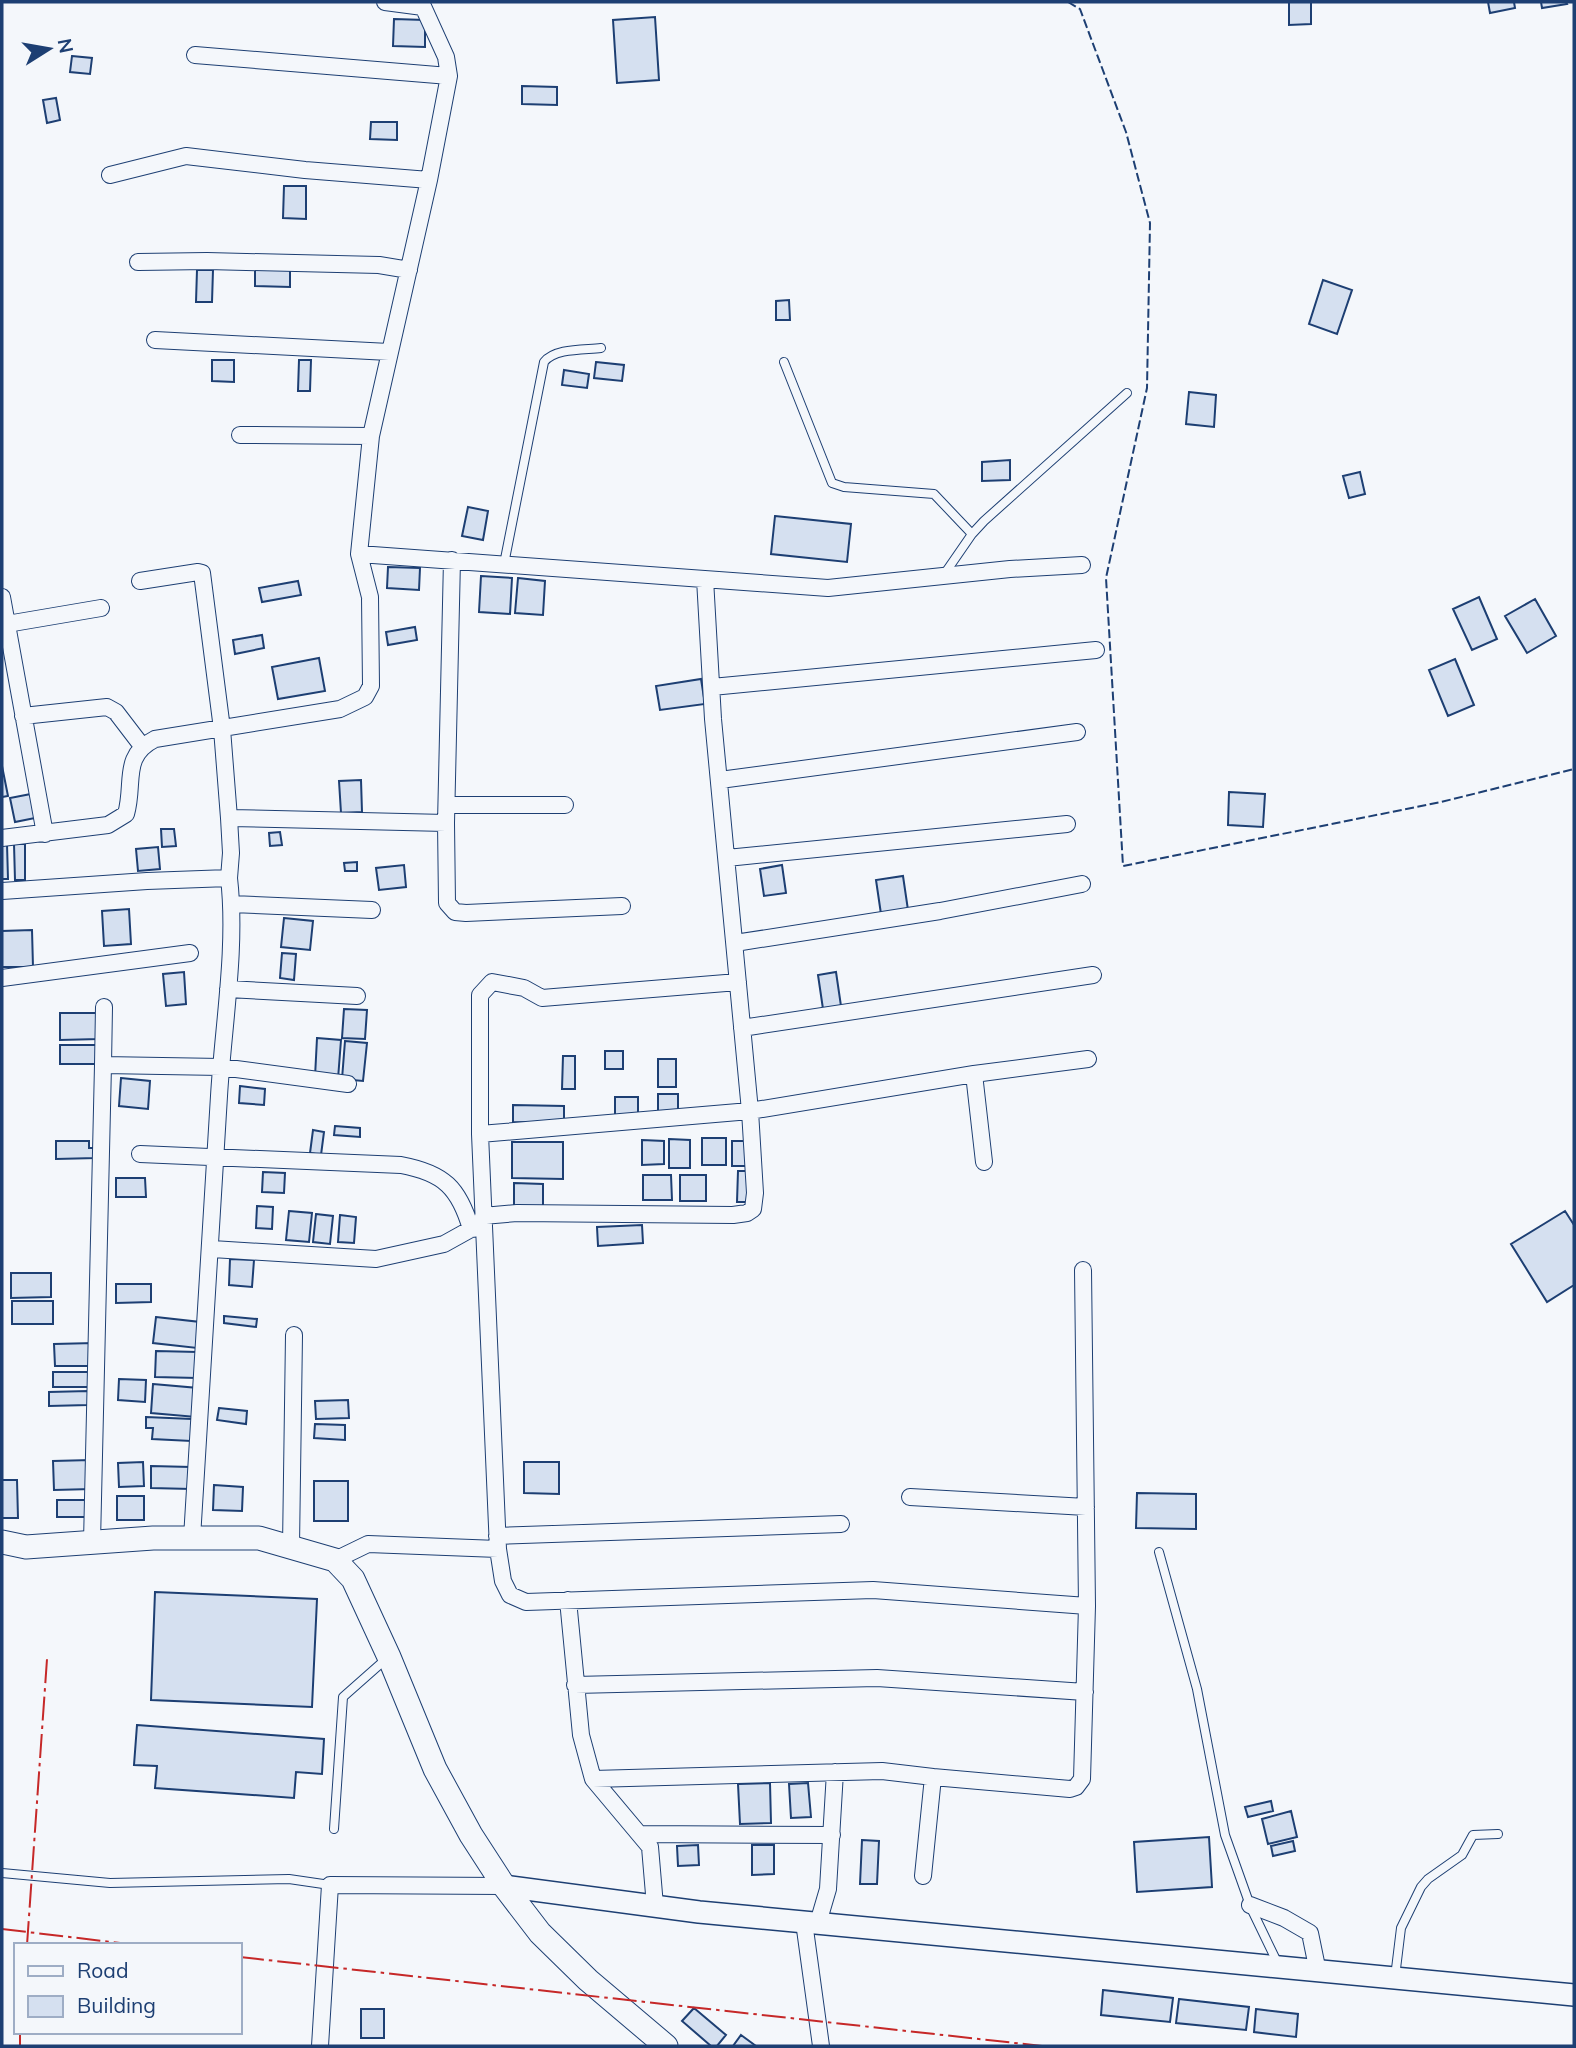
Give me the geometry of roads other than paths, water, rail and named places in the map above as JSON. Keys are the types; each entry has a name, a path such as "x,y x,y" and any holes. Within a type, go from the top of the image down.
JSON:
{"main road":[{"path":"2,1542 26,1547 192,1538 259,1538 335,1560 353,1579 389,1657 435,1769 471,1835 504,1886 540,1933 589,1980 666,2046"}],"street":[{"path":"2,838 108,825 126,814 131,798 132,763 142,746 155,739 341,709 365,697 371,686 370,597 359,554 371,436 429,180 449,76 446,57 422,4 385,2"},
{"path":"195,55 449,76"},
{"path":"110,175 186,156 305,170 429,180"},
{"path":"138,262 379,265 409,270"},
{"path":"155,340 388,352"},
{"path":"240,435 371,436"},
{"path":"359,554 828,588 1082,565"},
{"path":"452,560 446,823 447,903 455,912 622,906"},
{"path":"140,581 202,573 222,729 231,853 229,878 232,904 228,989 192,1538"},
{"path":"212,1249 376,1259 444,1244 479,1224 517,1213 733,1215 747,1213 752,1209 755,1193 750,1111 712,687 705,579"},
{"path":"2,597 45,834"},
{"path":"7,624 101,608"},
{"path":"712,687 1096,650"},
{"path":"23,716 107,707 116,712 142,746"},
{"path":"720,780 1077,732"},
{"path":"447,805 565,805"},
{"path":"229,818 446,823"},
{"path":"727,858 1067,824"},
{"path":"2,891 229,878"},
{"path":"735,943 940,911 1082,884"},
{"path":"232,904 372,910"},
{"path":"2,978 190,953"},
{"path":"742,1028 1093,975"},
{"path":"738,982 542,998 524,988 492,982 480,995 479,1224 498,1542 503,1581 510,1595 526,1602 873,1590 1087,1606"},
{"path":"228,989 357,996"},
{"path":"92,1542 104,1007"},
{"path":"480,1133 750,1111 974,1074 1088,1059"},
{"path":"103,1065 221,1068 348,1084"},
{"path":"974,1074 984,1162"},
{"path":"140,1154 401,1165 421,1169 439,1177 453,1189 479,1224"},
{"path":"593,1779 883,1771 1076,1787 1080,1784 1084,1772 1087,1606 1083,1270"},
{"path":"291,1546 294,1335"},
{"path":"910,1497 1086,1507"},
{"path":"335,1560 368,1544 498,1542 841,1524"},
{"path":"568,1600 581,1735 593,1779 650,1847 655,1906"},
{"path":"575,1685 877,1678 1085,1692"},
{"path":"821,2046 811,1923 828,1889 835,1772"},
{"path":"923,1876 933,1777"},
{"path":"640,1834 832,1835"},
{"path":"320,2046 330,1885 504,1886 811,1923 1574,1995"},
{"path":"1250,1905 1284,1918 1310,1933 1318,1972"}],"lane":[{"path":"504,564 541,368 551,355 601,348"},
{"path":"784,362 832,482 844,488 934,494 972,534"},
{"path":"943,576 972,534 1127,393"},
{"path":"1159,1552 1198,1689 1225,1835 1250,1905 1280,1968"},
{"path":"334,1829 344,1697 389,1657"},
{"path":"1395,1979 1401,1928 1421,1887 1428,1879 1462,1856 1473,1835 1498,1834"},
{"path":"2,1873 110,1883 289,1879 330,1885"}]}
